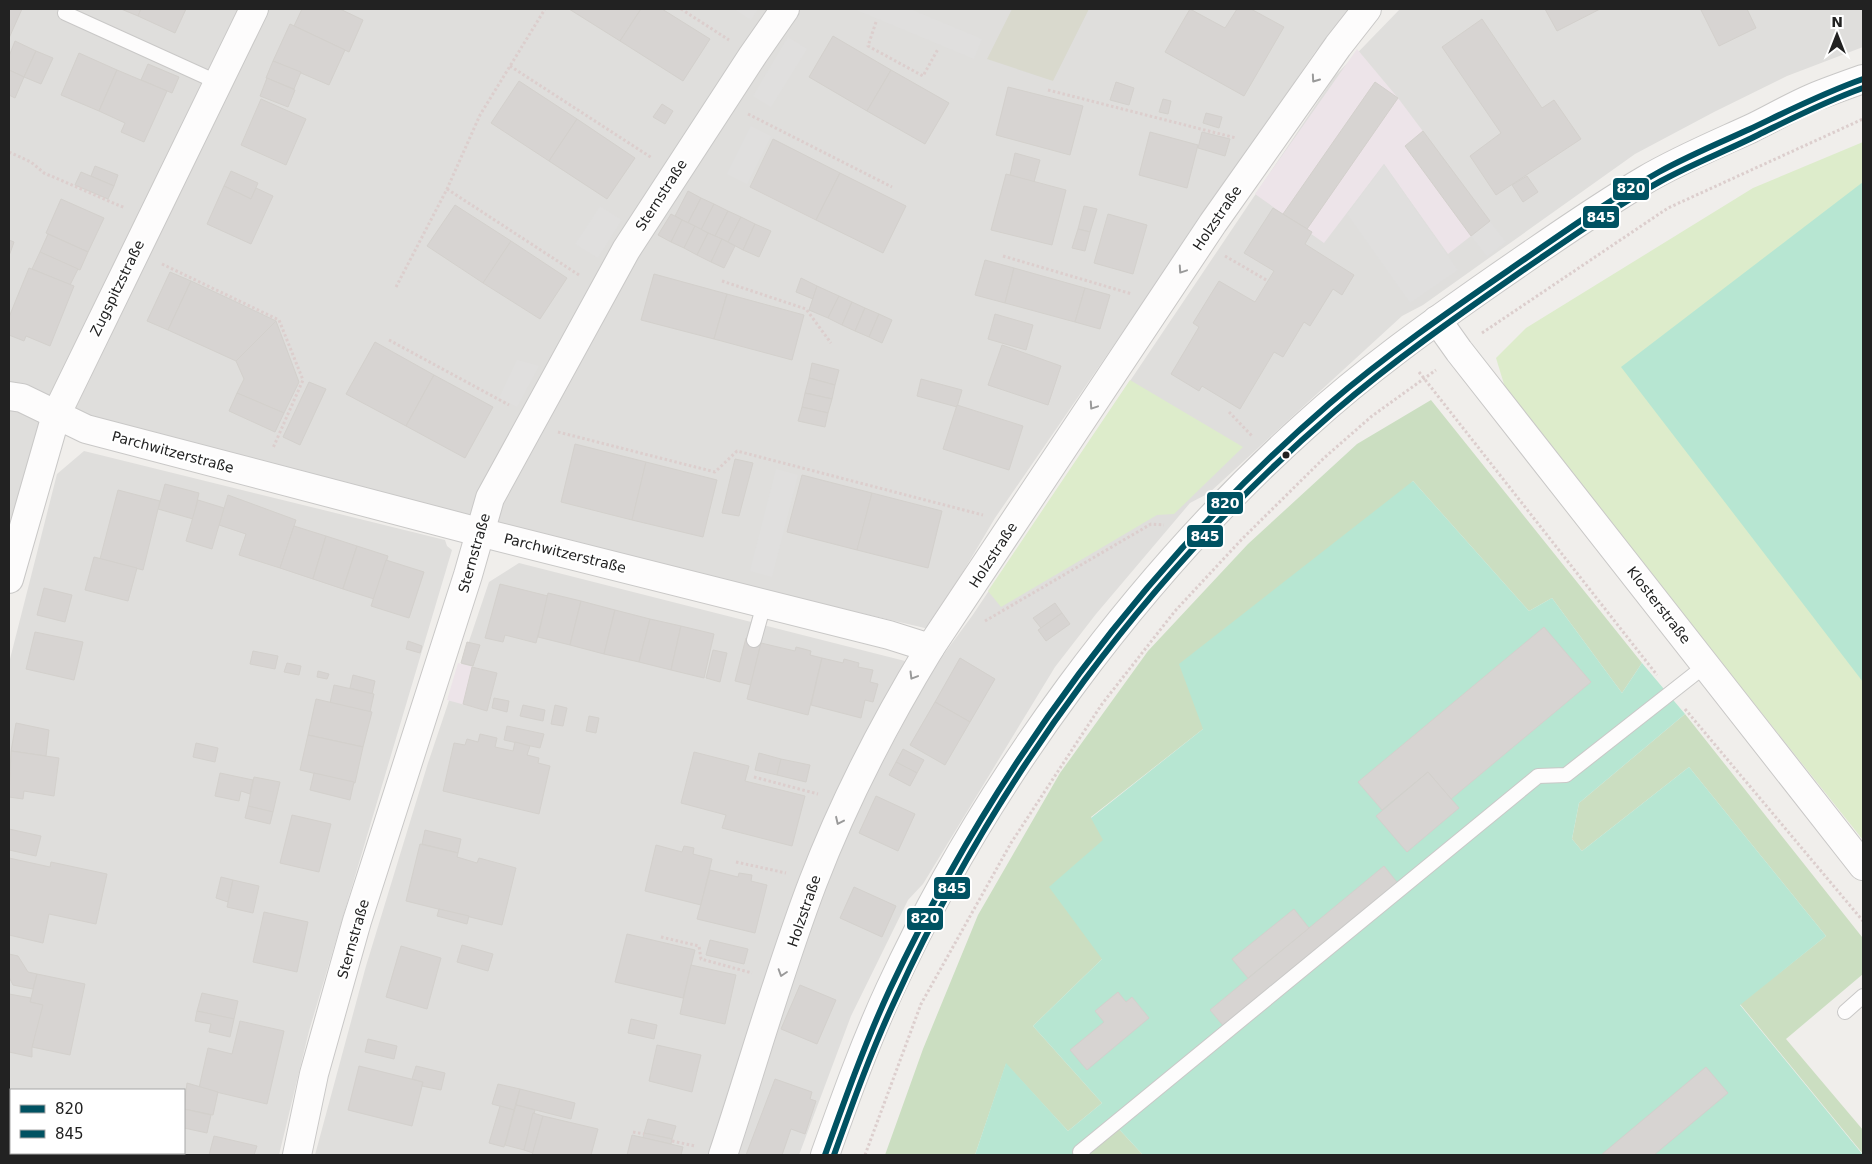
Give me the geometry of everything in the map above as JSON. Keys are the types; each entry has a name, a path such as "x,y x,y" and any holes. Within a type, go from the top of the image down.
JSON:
{"street":[{"name":"Zugspitzstraße","path":"9,579 56,415 254,9"},
{"name":"Sternstraße","path":"296,1155 314,1074 357,921 468,576 490,498 626,250 752,54 785,9"},
{"name":"Holzstraße","path":"712,1151 813,883 847,804 906,688 930,648 1158,305 1267,146 1367,9"},
{"path":"825,1155 874,1026 920,930 990,804 1063,697 1107,639 1176,557 1274,455 1307,423 1437,320 1559,235 1647,179 1813,98 1863,79"},
{"name":"Klosterstraße","path":"1437,320 1863,866"},
{"name":"Parchwitzerstraße","path":"9,396 22,398 86,429 479,532 889,635 930,648"}],"lane":[{"path":"65,13 217,82"},
{"path":"754,640 764,604"},
{"path":"1083,1155 1080,1152 1538,776 1566,775 1706,665"},
{"path":"1844,1012 1863,996"}],"path":[{"path":"396,287 447,189 480,115 545,9"},
{"path":"681,9 752,54"},
{"path":"876,22 868,46 923,76 938,48"},
{"path":"510,66 676,173"},
{"path":"1048,90 1267,146"},
{"path":"723,100 892,187"},
{"path":"1411,377 1457,347 1473,339 1668,208 1863,119"},
{"path":"9,152 31,162 44,173 150,219"},
{"path":"447,189 603,290"},
{"path":"135,250 280,320 303,380 272,451"},
{"path":"1220,254 1268,281"},
{"path":"1003,256 1147,298 1158,305"},
{"path":"722,281 806,309 831,343"},
{"path":"389,340 558,432 715,472 737,451 1013,523"},
{"path":"865,1155 921,1004 1011,843 1102,704 1175,611 1243,538 1331,452 1372,416 1424,380 1457,347"},
{"path":"1418,372 1672,693 1863,920"},
{"path":"949,621 958,626 976,626 1151,524 1159,523 1169,527"},
{"path":"754,777 834,798 847,804"},
{"path":"736,862 800,876 813,883"},
{"path":"661,937 700,946 702,959 757,974"},
{"path":"633,1132 644,1134"},
{"path":"672,1141 712,1151"}],"shaded area":[{"path":"9,9 1352,9 1315,52 995,518 929,629 42,421 9,548"},
{"path":"734,9 758,9 751,20"},
{"path":"854,9 910,9 982,39 974,59"},
{"path":"1012,9 1089,9 1053,81 987,59"},
{"path":"1400,9 1863,9 1863,47 1787,76 1635,154 1423,305 1402,316 1209,493 1190,503 1096,614 1055,667 923,884 908,900 851,1016 799,1155 729,1155 841,841 930,673 972,616 1335,76"},
{"path":"788,37 807,49 771,107 753,96"},
{"path":"1357,49 1398,98 1490,221 1448,254 1384,164 1324,243 1255,194"},
{"path":"751,126 771,136 747,184 727,174"},
{"path":"1384,164 1458,270 1410,303 1347,214"},
{"path":"600,206 622,220 598,258 575,244"},
{"path":"1490,221 1506,242 1487,257 1471,236"},
{"path":"517,360 539,366 517,407 499,398"},
{"path":"84,451 445,540 447,546 452,550 309,1031 279,1155 9,1155 9,663 57,474"},
{"path":"776,469 798,475 772,577 750,571"},
{"path":"519,563 905,661 821,837 711,1155 315,1155 366,966 428,763 489,582"},
{"path":"458,663 497,673 487,711 447,700"}],"green space":[{"path":"1863,142 1863,840 1507,394 1496,358 1526,328 1753,188"},
{"path":"1863,182 1863,682 1621,367"},
{"path":"1130,380 1243,447 1174,514 1157,515 1001,607 988,591"},
{"path":"1431,400 1642,663 1622,693 1552,598 1529,611 1413,481 1203,729 1091,817 1105,838 1102,959 1033,1026 1102,1103 1068,1131 1006,1064 975,1155 885,1155 923,1049 978,915 1060,773 1148,651 1248,544 1357,444"},
{"path":"1413,481 1529,611 1552,598 1622,693 1642,663 1685,714 1579,803 1572,839 1582,851 1689,767 1826,936 1740,1005 1863,1155 1143,1155 1118,1128 1087,1151 1091,1155 975,1155 1006,1063 1068,1131 1102,1103 1033,1026 1102,959 1049,887 1103,840 1091,818 1203,729 1179,664"},
{"path":"1685,714 1862,937 1863,974 1786,1039 1863,1130 1863,1154 1740,1004 1826,936 1689,767 1582,851 1572,839 1579,803"},
{"path":"1118,1128 1143,1155 1091,1155 1087,1151"}],"building":[{"path":"9,9 22,9 9,38"},
{"path":"121,9 141,9 138,16"},
{"path":"141,9 186,9 175,33 138,16"},
{"path":"302,9 340,9 363,20 349,52 294,26"},
{"path":"569,9 641,9 620,41"},
{"path":"641,9 662,9 710,39 683,81 620,41"},
{"path":"1190,9 1225,28 1237,9 1251,9 1284,27 1244,96 1165,52"},
{"path":"1545,9 1600,9 1557,31"},
{"path":"1747,9 1756,28 1719,46 1701,10"},
{"path":"1482,19 1542,108 1554,100 1581,139 1496,195 1470,156 1501,133 1442,47"},
{"path":"290,24 345,50 329,85 273,61"},
{"path":"833,36 891,70 867,111 809,77"},
{"path":"15,41 36,51 24,77 9,70 9,56"},
{"path":"36,51 53,58 41,84 24,77"},
{"path":"79,53 117,70 99,111 61,95"},
{"path":"273,61 301,72 294,89 266,78"},
{"path":"148,64 179,77 172,93 141,80"},
{"path":"9,70 24,77 15,98 9,95"},
{"path":"117,70 167,91 144,142 121,132 125,123 99,111"},
{"path":"891,70 949,103 925,144 867,111"},
{"path":"267,78 295,90 288,107 260,96"},
{"path":"519,81 577,119 549,161 491,123"},
{"path":"1116,82 1134,88 1129,105 1110,100"},
{"path":"1375,82 1398,98 1307,229 1283,214"},
{"path":"1008,87 1083,106 1070,155 996,135"},
{"path":"261,99 306,119 286,165 241,145"},
{"path":"1163,99 1171,101 1168,114 1159,112"},
{"path":"662,104 673,111 665,124 653,117"},
{"path":"1206,113 1222,117 1219,128 1203,123"},
{"path":"577,119 635,158 607,199 549,161"},
{"path":"1423,131 1490,221 1471,236 1405,146"},
{"path":"1150,132 1198,145 1187,188 1139,175"},
{"path":"1202,132 1230,139 1225,156 1198,148"},
{"path":"773,139 840,173 816,220 750,187"},
{"path":"1015,153 1040,160 1034,182 1010,175"},
{"path":"95,166 118,175 114,186 91,176"},
{"path":"231,171 258,183 251,199 224,186"},
{"path":"81,172 114,186 108,199 75,185"},
{"path":"840,173 906,206 883,253 816,220"},
{"path":"1006,174 1066,190 1052,245 991,230"},
{"path":"1527,176 1538,192 1523,202 1512,185"},
{"path":"224,186 251,199 256,188 273,196 251,244 207,224"},
{"path":"688,191 701,198 688,223 675,216"},
{"path":"701,198 714,204 701,230 688,223"},
{"path":"61,199 104,218 88,252 46,233"},
{"path":"714,204 728,211 715,236 701,230"},
{"path":"455,205 511,241 483,283 427,246"},
{"path":"1084,206 1097,209 1090,232 1078,229"},
{"path":"1273,208 1312,232 1305,244 1354,275 1342,295 1333,289 1310,326 1304,322 1283,357 1274,352 1240,409 1202,386 1199,391 1171,374 1199,327 1193,323 1219,281 1255,302 1274,271 1244,253"},
{"path":"728,211 741,217 728,242 715,236"},
{"path":"671,214 682,220 671,242 658,235"},
{"path":"1108,214 1147,225 1133,274 1094,263"},
{"path":"741,217 755,224 743,250 728,242"},
{"path":"682,220 695,226 684,248 671,242"},
{"path":"755,224 771,231 759,257 743,250"},
{"path":"695,226 708,233 697,255 684,248"},
{"path":"1078,229 1090,232 1085,251 1072,248"},
{"path":"708,233 722,239 711,262 697,255"},
{"path":"48,234 88,252 80,270 40,252"},
{"path":"722,239 735,246 724,268 711,262"},
{"path":"9,240 14,242 9,256"},
{"path":"511,241 567,278 540,319 483,283"},
{"path":"40,252 78,269 70,285 32,269"},
{"path":"985,260 1014,268 1005,303 975,295"},
{"path":"29,268 74,286 50,346 26,336 24,341 9,335 9,317"},
{"path":"1014,268 1085,288 1075,322 1005,303"},
{"path":"170,272 191,281 168,330 147,321"},
{"path":"654,274 727,294 714,339 641,320"},
{"path":"801,278 817,286 813,299 796,292"},
{"path":"191,281 276,321 236,361 168,330"},
{"path":"817,286 839,296 828,318 809,310"},
{"path":"1085,288 1110,295 1100,329 1075,322"},
{"path":"727,294 804,315 792,360 714,339"},
{"path":"839,296 852,302 842,325 828,318"},
{"path":"852,302 865,308 855,331 842,325"},
{"path":"865,308 879,314 869,337 855,331"},
{"path":"879,314 892,320 882,343 869,337"},
{"path":"995,314 1033,325 1026,350 988,339"},
{"path":"276,321 299,382 284,413 237,393 244,379 236,361"},
{"path":"375,342 434,375 406,426 346,394"},
{"path":"1002,345 1061,366 1048,405 988,385"},
{"path":"812,363 839,370 835,385 809,378"},
{"path":"434,375 493,407 465,458 406,426"},
{"path":"809,378 835,385 832,399 805,393"},
{"path":"921,379 962,390 957,407 917,396"},
{"path":"309,382 326,389 300,445 283,437"},
{"path":"237,393 284,413 275,432 229,411"},
{"path":"805,393 832,399 828,413 802,407"},
{"path":"957,405 1023,426 1009,470 943,449"},
{"path":"802,407 828,413 825,427 798,421"},
{"path":"575,444 646,462 632,520 561,502"},
{"path":"735,459 753,463 739,516 722,513"},
{"path":"646,462 717,480 703,537 632,520"},
{"path":"802,475 872,493 857,550 787,532"},
{"path":"165,484 199,493 193,519 158,509"},
{"path":"118,490 160,501 143,570 100,559"},
{"path":"872,493 942,511 928,568 857,550"},
{"path":"228,495 296,520 280,568 239,555 246,534 219,525"},
{"path":"198,500 224,508 212,549 186,541"},
{"path":"294,526 326,536 313,579 280,568"},
{"path":"326,536 357,546 343,589 313,579"},
{"path":"357,546 388,556 374,599 343,589"},
{"path":"94,557 137,568 128,601 85,590"},
{"path":"386,560 424,572 409,618 371,606"},
{"path":"500,584 548,596 536,643 505,635 503,642 485,638"},
{"path":"44,588 72,595 65,622 37,615"},
{"path":"548,593 581,601 570,645 538,637"},
{"path":"581,601 615,610 604,654 570,645"},
{"path":"1055,603 1062,613 1041,628 1033,618"},
{"path":"615,610 650,619 639,662 604,654"},
{"path":"1062,613 1070,624 1046,641 1038,630"},
{"path":"650,619 681,626 671,670 639,662"},
{"path":"681,626 714,634 704,678 671,670"},
{"path":"1544,627 1591,682 1451,799 1428,772 1382,810 1358,782"},
{"path":"35,632 83,642 74,680 26,669"},
{"path":"746,638 761,643 751,685 735,681"},
{"path":"408,641 422,646 420,653 406,649"},
{"path":"467,642 480,645 473,666 461,663"},
{"path":"761,643 795,651 796,647 811,651 810,655 822,658 808,715 747,699"},
{"path":"713,650 727,653 720,682 706,678"},
{"path":"253,651 278,656 275,669 250,664"},
{"path":"822,658 843,663 844,659 859,663 858,667 873,670 870,682 878,684 873,702 865,700 861,718 811,705"},
{"path":"960,658 995,679 970,722 935,702"},
{"path":"287,663 301,666 299,675 284,672"},
{"path":"472,667 497,673 487,711 463,704"},
{"path":"318,671 329,674 327,679 317,677"},
{"path":"353,675 375,681 372,694 350,688"},
{"path":"334,685 374,694 370,712 330,703"},
{"path":"494,698 509,701 507,712 492,708"},
{"path":"316,699 372,712 363,747 308,735"},
{"path":"935,702 970,722 945,765 910,745"},
{"path":"523,705 545,710 543,721 520,716"},
{"path":"555,705 567,708 563,726 551,724"},
{"path":"589,716 599,718 596,733 586,731"},
{"path":"16,723 49,730 46,756 11,751"},
{"path":"507,726 544,734 540,748 504,740"},
{"path":"480,734 497,738 495,747 513,751 515,742 530,746 527,755 539,758 538,763 550,766 539,814 443,791 454,743 465,745 467,739 478,742"},
{"path":"308,735 363,747 355,783 300,770"},
{"path":"196,743 218,748 215,762 193,757"},
{"path":"903,749 924,760 917,773 896,762"},
{"path":"11,751 59,758 54,796 24,791 23,799 9,797"},
{"path":"694,752 749,766 745,781 805,796 792,846 722,828 726,815 681,803"},
{"path":"759,753 781,759 777,775 755,770"},
{"path":"781,759 810,765 806,782 777,775"},
{"path":"896,762 917,773 910,786 889,775"},
{"path":"1428,772 1459,808 1407,852 1376,816"},
{"path":"220,773 253,780 250,794 241,791 239,801 215,796"},
{"path":"314,773 354,782 350,800 310,790"},
{"path":"254,777 280,782 273,812 248,806"},
{"path":"876,796 915,814 898,851 859,833"},
{"path":"248,806 273,812 270,824 245,818"},
{"path":"292,815 331,824 319,872 280,863"},
{"path":"9,829 41,836 36,856 9,850"},
{"path":"425,830 461,839 458,853 422,844"},
{"path":"420,844 458,853 457,857 477,863 479,858 516,868 502,925 406,901"},
{"path":"656,845 682,852 684,846 694,848 693,854 712,859 701,905 645,891"},
{"path":"9,858 50,867 51,862 107,874 96,924 49,914 43,943 9,935"},
{"path":"1384,866 1400,886 1226,1029 1210,1010"},
{"path":"710,870 738,877 739,873 752,875 751,881 767,885 755,933 697,919"},
{"path":"221,877 233,880 228,902 216,898"},
{"path":"233,880 259,886 253,913 227,907"},
{"path":"854,887 896,906 882,937 840,918"},
{"path":"439,909 469,916 467,924 437,916"},
{"path":"1294,909 1309,928 1248,978 1232,959"},
{"path":"264,912 308,922 297,972 253,962"},
{"path":"627,934 695,950 683,998 615,982"},
{"path":"710,940 748,949 744,964 706,955"},
{"path":"462,945 493,954 488,971 457,962"},
{"path":"401,946 441,958 427,1009 386,997"},
{"path":"9,954 18,956 28,972 37,974 33,989 13,985 9,977"},
{"path":"691,965 736,975 725,1024 680,1014"},
{"path":"37,974 85,984 70,1055 32,1047 42,1005 30,1002"},
{"path":"800,985 836,1000 817,1044 781,1029"},
{"path":"1118,992 1126,1002 1132,997 1149,1018 1087,1070 1070,1050 1104,1022 1095,1011"},
{"path":"202,993 238,1001 234,1019 197,1011"},
{"path":"9,994 31,998 30,1002 43,1005 32,1047 32,1057 9,1052"},
{"path":"197,1011 234,1019 230,1037 209,1032 211,1024 195,1021"},
{"path":"631,1019 657,1025 654,1039 628,1033"},
{"path":"240,1021 284,1031 267,1104 199,1088 208,1048 232,1054"},
{"path":"368,1039 397,1046 394,1059 365,1052"},
{"path":"657,1045 701,1055 692,1092 649,1081"},
{"path":"359,1066 423,1082 412,1126 348,1110"},
{"path":"416,1066 445,1073 441,1090 422,1086 423,1082 412,1079"},
{"path":"1706,1067 1728,1093 1654,1155 1601,1155"},
{"path":"775,1079 812,1092 810,1099 816,1101 805,1134 791,1129 782,1155 746,1155"},
{"path":"187,1083 218,1092 213,1115 185,1109"},
{"path":"498,1084 520,1089 514,1110 492,1104"},
{"path":"520,1089 575,1103 571,1119 516,1105"},
{"path":"516,1105 535,1110 524,1150 505,1145"},
{"path":"500,1106 514,1110 504,1147 489,1143"},
{"path":"185,1109 211,1115 207,1133 185,1128"},
{"path":"533,1113 543,1116 533,1153 524,1150"},
{"path":"543,1116 598,1129 591,1155 532,1155"},
{"path":"648,1119 676,1126 672,1139 644,1133"},
{"path":"644,1133 672,1139 671,1144 643,1138"},
{"path":"632,1135 683,1147 681,1155 627,1155"},
{"path":"214,1136 257,1146 254,1155 209,1155"}],"transit line":[{"name":"820","path":"825,1155 864,1050 890,989 931,907 976,827 1026,749 1079,674 1136,601 1197,532 1261,466 1351,386 1440,318 1564,232 1670,166 1806,102 1863,79"},
{"name":"845","path":"834,1155 887,1017 936,916 981,835 1031,757 1084,681 1141,608 1203,539 1267,473 1335,411 1402,357 1519,273 1643,191 1697,163 1810,110 1863,88"}]}
